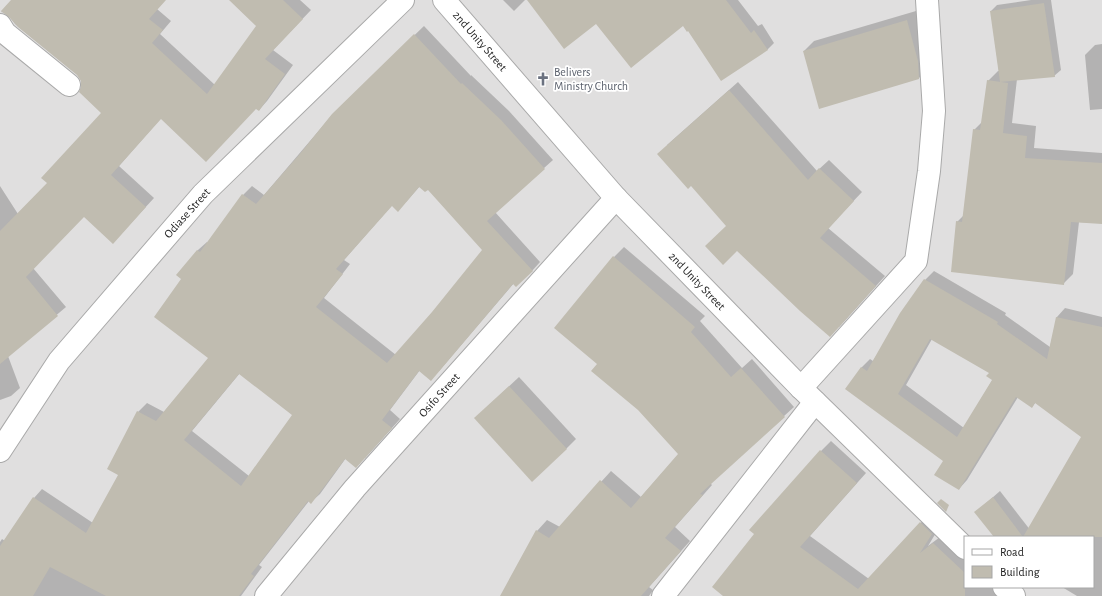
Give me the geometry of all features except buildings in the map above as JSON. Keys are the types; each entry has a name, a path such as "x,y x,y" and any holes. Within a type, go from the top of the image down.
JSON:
{"street":[{"name":"Odiase Street","path":"0,450 59,361 202,194 403,0"},
{"name":"2nd Unity Street","path":"444,0 616,198 808,395 964,547"},
{"path":"663,596 808,395 916,261 929,171 934,111 927,0"},
{"path":"0,25 5,33 68,85"},
{"name":"Osifo Street","path":"266,596 355,488 616,198"},
{"path":"1005,588 1014,596"}],"shaded area":[{"path":"0,0 1102,0 1102,596 0,596"}],"place":[{"name":"Belivers Ministry Church","path":"543,79"}]}
